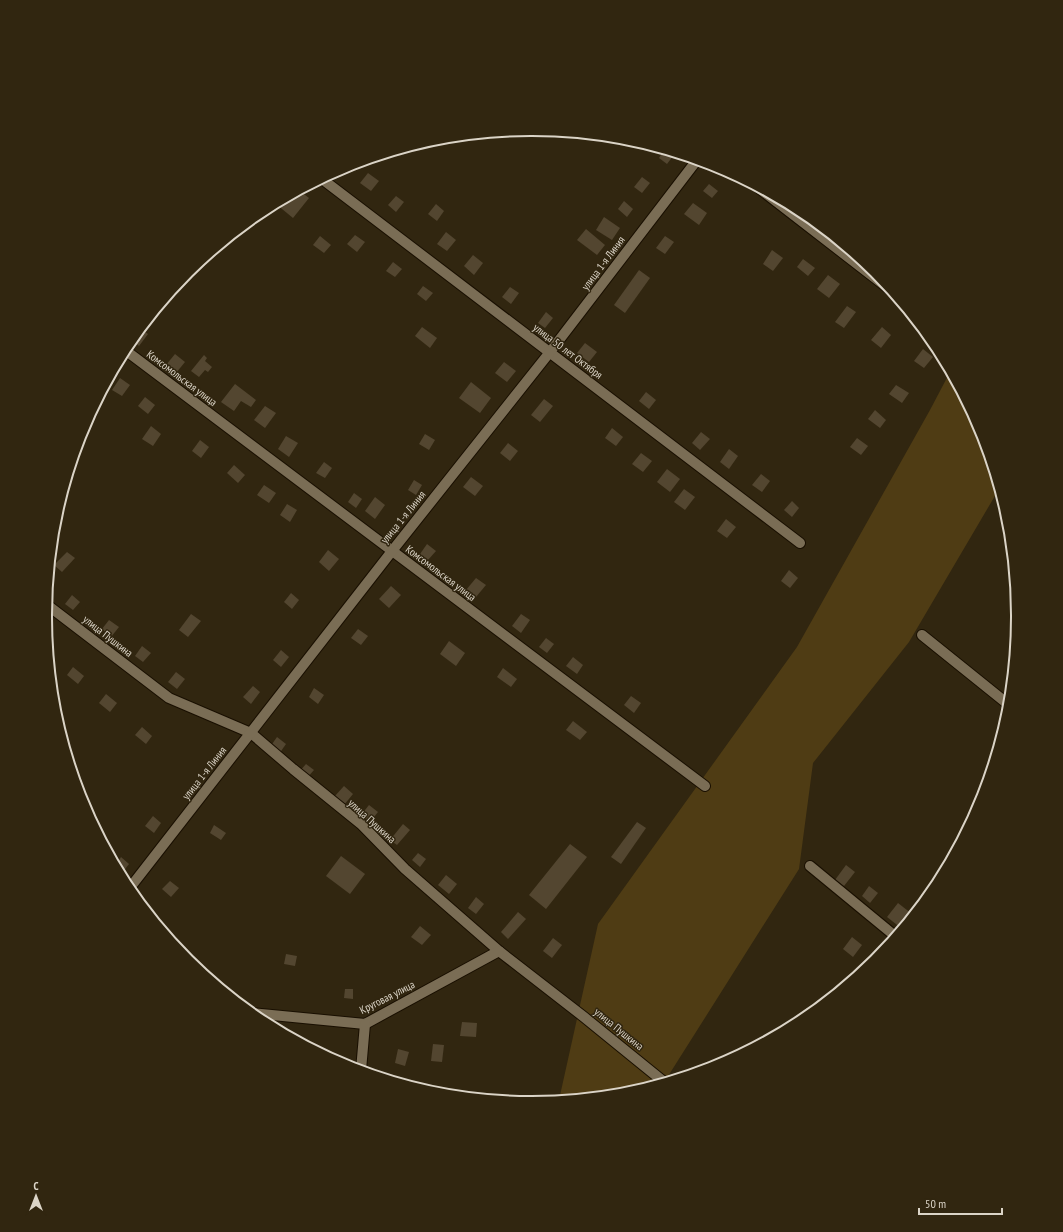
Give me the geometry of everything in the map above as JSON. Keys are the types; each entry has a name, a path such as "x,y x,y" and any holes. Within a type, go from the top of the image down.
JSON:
{"street":[{"name":"улица 1-я Линия","path":"134,884 392,551 550,352 693,165"},
{"name":"улица 50 лет Октября","path":"327,183 800,543"},
{"path":"790,212 859,266"},
{"name":"Комсомольская улица","path":"130,354 705,786"},
{"name":"улица Пушкина","path":"52,609 169,698 251,733 293,770 361,824 405,868 499,951 659,1078"},
{"path":"922,635 1004,701"},
{"path":"810,866 891,933"},
{"name":"Круговая улица","path":"264,1014 365,1024 499,951"},
{"path":"362,1064 365,1024"}],"shaded area":[{"path":"947,377 975,433 986,462 996,495 909,642 813,763 799,869 669,1075 625,1086 560,1094 598,924 797,647"}],"building":[{"path":"661,155 672,158 667,164 659,158"},
{"path":"368,173 379,181 371,191 360,183"},
{"path":"642,177 650,183 642,193 634,187"},
{"path":"709,184 718,191 712,198 703,191"},
{"path":"304,194 309,198 293,218 281,208"},
{"path":"396,196 404,202 396,212 388,205"},
{"path":"624,201 633,209 627,217 618,209"},
{"path":"693,203 707,213 699,225 684,214"},
{"path":"436,204 444,211 437,221 428,214"},
{"path":"604,217 620,228 612,240 596,230"},
{"path":"586,229 605,245 597,255 577,240"},
{"path":"446,232 456,240 447,251 437,244"},
{"path":"355,235 365,242 357,252 347,244"},
{"path":"320,236 331,245 324,253 313,245"},
{"path":"665,236 674,242 665,254 656,248"},
{"path":"772,250 783,258 773,271 763,264"},
{"path":"473,255 483,263 474,275 464,266"},
{"path":"803,259 815,268 808,276 797,267"},
{"path":"393,262 402,269 395,277 386,271"},
{"path":"639,270 650,278 625,313 614,305"},
{"path":"828,275 840,284 829,298 817,289"},
{"path":"423,286 433,293 426,301 417,294"},
{"path":"510,287 519,293 511,304 502,297"},
{"path":"847,306 856,312 844,328 835,322"},
{"path":"546,312 553,318 545,328 538,323"},
{"path":"422,327 437,338 430,348 415,336"},
{"path":"882,327 891,335 881,348 871,340"},
{"path":"145,332 148,334 139,346 137,344"},
{"path":"585,343 597,352 589,362 577,353"},
{"path":"923,349 933,357 924,368 914,361"},
{"path":"175,354 185,362 176,373 166,365"},
{"path":"204,355 207,358 205,361 212,367 208,372 205,370 199,377 191,371"},
{"path":"504,362 516,371 507,382 495,373"},
{"path":"120,378 130,385 122,396 112,390"},
{"path":"471,382 491,398 480,413 459,398"},
{"path":"235,384 256,400 251,407 241,401 234,411 221,402"},
{"path":"896,385 909,393 902,403 889,394"},
{"path":"646,392 656,400 649,409 639,401"},
{"path":"145,397 155,405 148,414 138,406"},
{"path":"544,399 553,406 540,422 531,415"},
{"path":"265,406 276,413 265,428 254,420"},
{"path":"875,410 886,420 880,428 868,419"},
{"path":"151,426 161,434 153,446 142,439"},
{"path":"612,428 623,437 616,446 605,438"},
{"path":"701,432 710,439 700,450 692,443"},
{"path":"425,434 435,440 429,450 419,444"},
{"path":"286,436 298,443 289,457 278,449"},
{"path":"857,438 868,446 861,455 850,447"},
{"path":"200,440 209,447 201,458 192,451"},
{"path":"508,443 518,451 510,461 500,453"},
{"path":"729,449 738,456 729,469 720,462"},
{"path":"641,453 652,461 643,472 632,464"},
{"path":"324,462 332,468 325,478 316,473"},
{"path":"234,465 245,475 238,483 227,473"},
{"path":"667,469 680,479 670,492 657,482"},
{"path":"761,474 770,481 762,492 752,485"},
{"path":"471,477 483,486 475,496 463,487"},
{"path":"414,480 422,485 416,495 408,490"},
{"path":"264,485 276,493 269,503 257,495"},
{"path":"684,489 695,497 685,510 674,502"},
{"path":"354,493 362,499 356,508 348,502"},
{"path":"375,497 385,505 375,519 365,511"},
{"path":"792,501 799,508 792,517 784,510"},
{"path":"287,504 297,510 290,522 280,515"},
{"path":"726,519 736,527 727,538 717,531"},
{"path":"427,544 436,551 428,560 420,554"},
{"path":"328,550 339,559 329,571 319,562"},
{"path":"67,552 75,558 62,572 55,566"},
{"path":"789,570 798,578 790,588 781,581"},
{"path":"476,578 486,585 476,597 466,590"},
{"path":"391,586 401,595 389,608 379,599"},
{"path":"291,593 299,600 292,609 284,602"},
{"path":"72,595 80,602 73,610 65,604"},
{"path":"191,614 201,621 188,637 179,630"},
{"path":"521,614 530,620 521,633 512,626"},
{"path":"109,620 119,627 111,637 102,629"},
{"path":"358,629 368,636 361,645 351,638"},
{"path":"546,638 554,644 547,653 539,647"},
{"path":"449,641 465,653 456,666 440,654"},
{"path":"142,646 151,653 143,662 135,656"},
{"path":"281,650 289,657 281,667 273,660"},
{"path":"573,657 583,665 577,674 566,666"},
{"path":"73,667 84,676 78,684 67,675"},
{"path":"503,668 517,679 511,687 497,677"},
{"path":"176,672 185,679 177,689 168,682"},
{"path":"253,686 260,692 251,704 243,697"},
{"path":"314,688 324,695 318,704 309,697"},
{"path":"106,694 117,703 110,712 99,703"},
{"path":"631,696 641,703 634,713 624,705"},
{"path":"573,721 587,732 580,740 566,730"},
{"path":"142,727 152,736 146,744 135,735"},
{"path":"277,737 286,744 279,754 270,747"},
{"path":"306,764 314,770 307,778 299,772"},
{"path":"344,786 353,794 344,805 334,797"},
{"path":"369,805 378,812 370,822 361,815"},
{"path":"153,816 161,823 154,833 145,826"},
{"path":"637,822 646,828 621,864 611,857"},
{"path":"403,824 410,830 397,845 390,840"},
{"path":"214,825 226,833 221,840 210,833"},
{"path":"570,844 587,857 546,909 529,895"},
{"path":"418,853 426,859 420,867 412,860"},
{"path":"341,856 365,874 350,894 326,876"},
{"path":"121,857 129,864 125,869 119,860"},
{"path":"846,865 855,872 844,886 835,880"},
{"path":"446,875 457,884 449,894 438,885"},
{"path":"170,881 179,888 171,897 162,889"},
{"path":"869,886 878,893 870,903 862,896"},
{"path":"476,897 484,904 476,914 468,908"},
{"path":"898,903 909,912 898,925 887,917"},
{"path":"518,912 526,919 508,939 501,932"},
{"path":"420,926 431,935 422,945 411,937"},
{"path":"852,937 862,945 853,957 843,949"},
{"path":"553,938 562,945 552,958 543,951"},
{"path":"286,954 297,956 295,966 284,964"},
{"path":"345,989 353,989 353,999 344,998"},
{"path":"462,1022 477,1023 476,1037 460,1036"},
{"path":"433,1044 444,1045 442,1062 431,1061"},
{"path":"398,1049 409,1052 405,1066 395,1063"}]}
